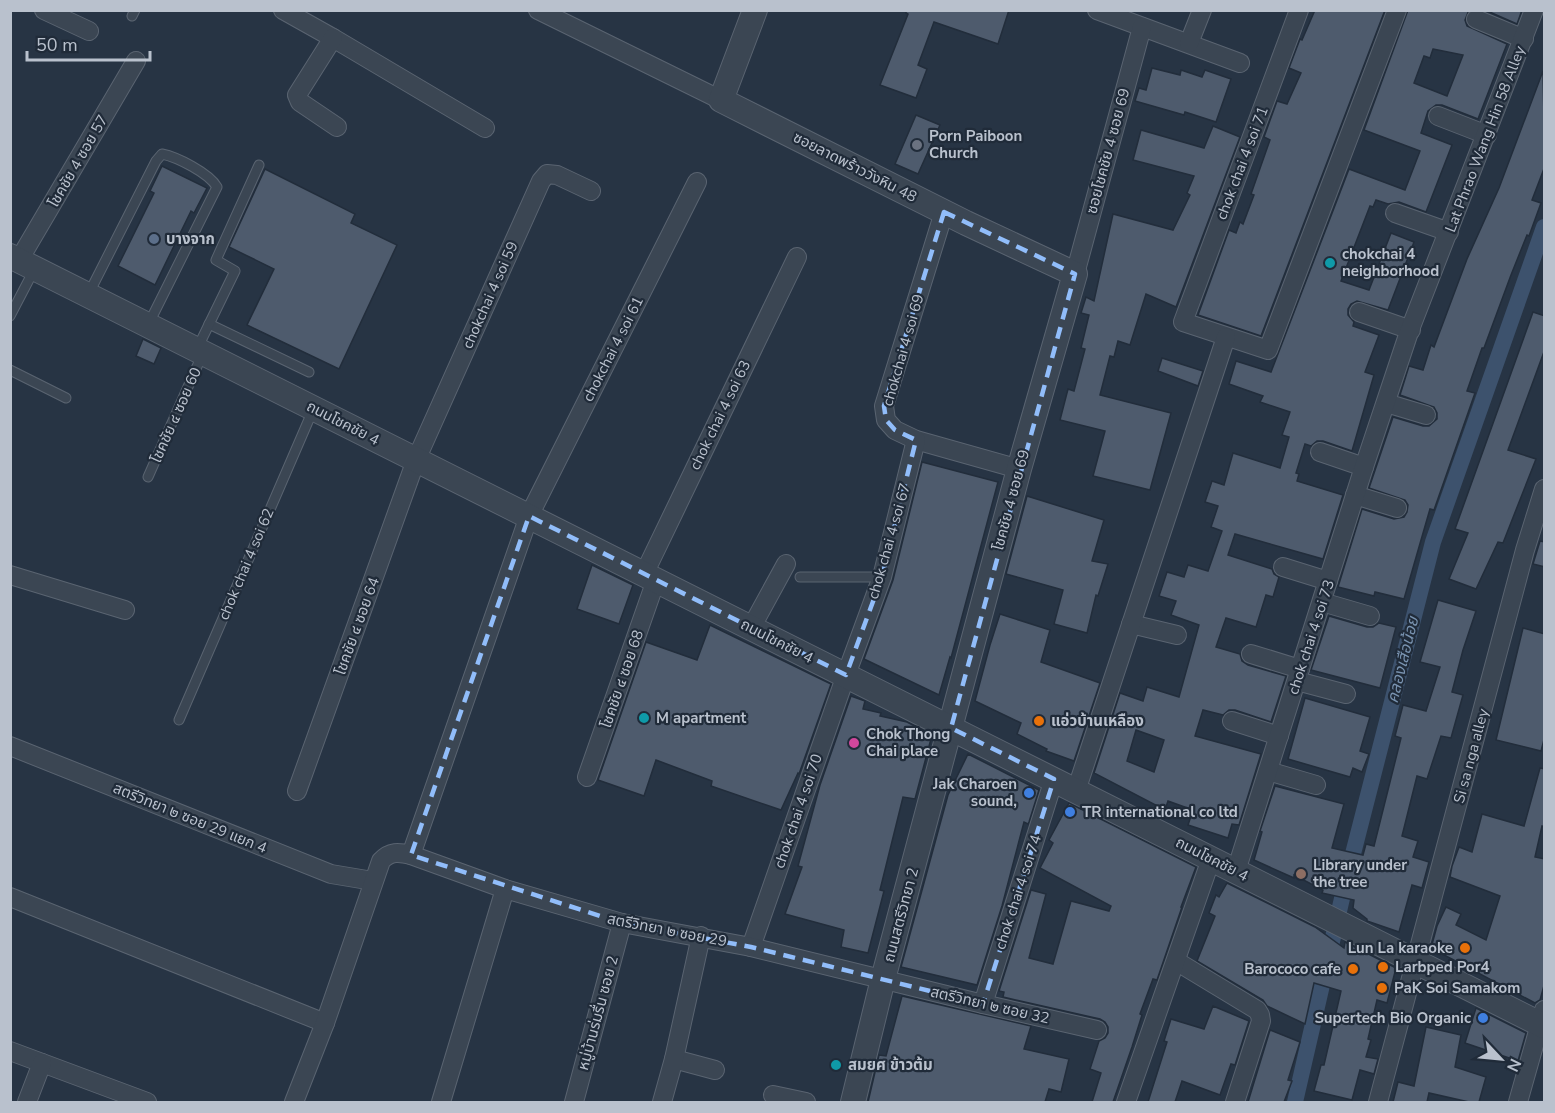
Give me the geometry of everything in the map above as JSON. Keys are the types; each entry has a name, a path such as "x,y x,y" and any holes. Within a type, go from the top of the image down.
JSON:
{"street":[{"path":"44,10 89,31"},
{"path":"283,10 485,128"},
{"path":"538,10 721,100 755,10"},
{"path":"1097,10 1240,63"},
{"path":"1189,43 1202,10"},
{"name":"chok chai 4 soi 71","path":"1226,337 1183,322 1299,10"},
{"path":"1077,791 1226,337 1268,350 1396,10"},
{"name":"Lat Phrao Wang Hin 58 Alley","path":"1386,403 1411,330 1534,10"},
{"path":"1476,19 1524,39"},
{"name":"ซอยโชคชัย 4 ซอย 69","path":"1075,274 1142,27"},
{"path":"333,38 297,95 300,102 337,128"},
{"name":"โชคชัย 4 ซอย 57","path":"22,262 136,61"},
{"name":"ซอยลาดพร้าววังหิน 48","path":"721,100 944,212 1075,274"},
{"path":"1438,116 1487,135"},
{"name":"chokchai 4 soi 59","path":"416,460 541,181 547,174 557,175 591,191"},
{"name":"chokchai 4 soi 61","path":"411,855 529,516 697,182"},
{"name":"chokchai 4 soi 69","path":"944,212 884,406 886,420 896,430 916,440 1019,469"},
{"path":"1395,213 1449,232"},
{"name":"chok chai 4 soi 63","path":"650,577 797,257"},
{"name":"ถนนโชคชัย 4","path":"22,262 1417,962 1543,1020"},
{"name":"โชคชัย 4 ซอย 69","path":"951,728 1019,469 1075,274"},
{"path":"1359,312 1411,330"},
{"path":"1386,403 1426,415"},
{"name":"chok chai 4 soi 73","path":"1236,871 1386,403"},
{"name":"chok chai 4 soi 67","path":"846,675 882,577 916,440"},
{"path":"1320,452 1364,467"},
{"name":"โชคชัย ๔ ซอย 64","path":"297,791 416,460"},
{"name":"Si sa nga alley","path":"1378,1102 1525,550 1545,489"},
{"path":"1355,495 1397,508"},
{"path":"751,628 786,564"},
{"path":"1283,567 1328,581"},
{"path":"10,575 125,610"},
{"name":"โชคชัย ๔ ซอย 68","path":"587,777 650,577"},
{"path":"1322,602 1370,616"},
{"path":"1131,624 1177,635"},
{"path":"1251,654 1346,694"},
{"name":"chok chai 4 soi 70","path":"751,946 846,675"},
{"path":"1232,722 1279,736"},
{"name":"ถนนสตรีวิทยา 2","path":"853,1102 883,979 951,728"},
{"name":"สตรีวิทยา ๒ ซอย 29 แยก 4","path":"10,746 331,874 373,881"},
{"path":"1268,771 1316,785"},
{"name":"chok chai 4 soi 74","path":"983,1004 1054,779"},
{"name":"สตรีวิทยา ๒ ซอย 29","path":"373,881 381,861 386,856 397,852 505,889 622,923 751,946 883,979"},
{"path":"1126,1102 1211,859"},
{"path":"294,1102 325,1023 373,881"},
{"path":"441,1102 505,889"},
{"path":"10,897 325,1023"},
{"name":"หมู่บ้านร่มรื่น ซอย 2","path":"574,1102 622,923"},
{"path":"662,1102 674,1059 701,936"},
{"path":"1176,961 1257,1010 1260,1015 1261,1021 1234,1102"},
{"name":"สตรีวิทยา ๒ ซอย 32","path":"883,979 1097,1030"},
{"path":"1518,1102 1543,1020"},
{"path":"10,1051 147,1102"},
{"path":"674,1059 715,1070"},
{"path":"27,1102 42,1063"},
{"path":"773,1095 806,1102"}],"lane":[{"path":"88,295 156,161 162,154 171,156 213,179 217,187 148,325"},
{"name":"โชคชัย ๔ ซอย 60","path":"148,477 209,324 235,271 216,260 259,165"},
{"path":"10,316 22,262"},
{"path":"209,324 309,372"},
{"path":"10,370 66,398"},
{"name":"chok chai 4 soi 62","path":"179,720 314,408"},
{"path":"800,577 882,577"}],"highlighted area":[{"path":"944,212 1075,274 951,728 1054,779 983,1004 751,947 622,923 411,855 529,516 846,675 882,577 916,440 895,430 886,420 884,406"}],"building":[{"path":"906,10 1009,10 998,44 934,22 918,65 927,69 916,98 880,85 908,14"},
{"path":"1315,10 1385,10 1261,336 1198,315 1229,230 1236,233 1240,222 1243,224 1254,195 1251,194 1270,140 1264,137 1277,101 1287,104 1301,73 1289,68 1300,39 1302,40"},
{"path":"1408,10 1469,10 1465,20 1467,26 1507,44 1478,119 1442,105 1436,105 1428,111 1421,133 1452,145 1426,212 1399,202 1388,204 1376,200 1373,207 1370,206 1341,281 1369,290 1391,233 1414,242 1388,310 1357,301 1348,309 1348,315 1354,322 1353,326 1379,335 1365,372 1374,375 1352,451 1323,441 1317,441 1311,446 1305,444 1296,473 1299,474 1297,481 1343,495 1323,559 1235,534 1228,555 1272,569 1279,577 1273,597 1266,595 1256,627 1226,618 1216,647 1240,654 1242,661 1248,665 1286,676 1271,722 1235,710 1229,710 1223,715 1203,710 1195,736 1261,754 1239,825 1232,824 1228,838 1188,825 1193,810 1168,801 1165,810 1094,773 1120,693 1143,701 1147,687 1179,697 1199,625 1171,615 1176,601 1159,596 1167,572 1184,577 1188,565 1208,571 1222,531 1211,527 1218,506 1205,502 1212,481 1224,485 1233,453 1280,468 1289,437 1282,435 1290,412 1260,402 1263,396 1229,384 1236,361 1271,372 1349,169 1405,190 1420,151 1364,130","holes":["1433,49 1463,55 1447,96 1414,83 1424,56 1430,58","1136,730 1164,740 1154,772 1127,761"]},
{"path":"1485,10 1522,10 1517,24"},
{"path":"1152,68 1180,75 1181,70 1202,77 1205,70 1231,79 1216,122 1185,112 1184,115 1135,101 1139,88 1146,90"},
{"path":"1543,71 1545,166 1532,200 1541,203 1467,391 1475,393 1434,510 1430,509 1404,599 1375,592 1374,596 1338,587 1362,509 1394,519 1404,517 1407,512 1408,505 1405,500 1369,488 1393,417 1423,426 1429,426 1437,419 1434,407 1400,395 1409,366 1423,370 1431,345 1434,347 1467,259 1499,188"},
{"name":"Porn Paiboon Church","path":"916,115 940,125 918,174 895,164"},
{"path":"1213,126 1240,137 1176,307 1146,294 1130,345 1118,341 1114,357 1110,356 1100,395 1171,413 1150,490 1093,476 1105,431 1060,420 1068,389 1074,391 1085,349 1081,348 1089,315 1081,313 1086,297 1094,301 1113,214 1173,230 1190,195 1187,193 1194,176 1133,160 1141,130 1204,148"},
{"name":"บางจาก","path":"162,166 207,188 194,213 191,211 155,285 118,266 154,193 150,191"},
{"path":"265,169 355,214 351,223 397,245 339,369 247,325 274,269 229,247"},
{"path":"1533,312 1545,316 1545,349 1508,450 1536,459 1503,543 1498,542 1476,589 1449,579 1468,533 1455,529"},
{"path":"143,339 161,348 154,364 136,356"},
{"path":"1162,358 1203,371 1198,386 1158,371"},
{"path":"922,462 998,482 939,695 864,659 893,580"},
{"path":"1027,496 1104,520 1092,561 1108,564 1098,596 1096,595 1087,633 1054,624 1063,590 1006,574"},
{"path":"1540,541 1545,542 1545,567 1533,564"},
{"path":"592,565 633,585 619,624 577,609"},
{"path":"1438,600 1476,611 1452,692 1463,695 1451,738 1441,736 1427,779 1417,776 1402,836 1418,841 1413,857 1429,862 1422,888 1412,885 1399,932 1367,921 1353,908 1354,900 1322,893 1323,890 1294,875 1294,878 1254,860 1262,832 1260,831 1275,786 1344,804 1332,848 1363,855 1366,844 1374,846 1401,738 1395,736 1403,705 1426,711 1440,667 1420,662"},
{"path":"1000,614 1050,630 1041,662 1100,683 1074,761 1046,751 1047,749 1017,734 1021,723 975,701"},
{"path":"1329,616 1367,627 1373,627 1379,623 1396,627 1380,688 1311,670"},
{"path":"710,625 831,684 799,774 781,810 711,786 712,781 656,760 644,796 598,780 646,642 697,660"},
{"path":"1523,628 1545,634 1545,736 1541,751 1496,740"},
{"path":"851,696 865,701 863,709 881,713 880,716 907,722 932,735 915,799 903,797 880,890 884,891 868,953 841,947 844,930 785,914 802,867 798,866 820,785"},
{"path":"1305,698 1370,717 1360,751 1369,754 1362,772 1353,768 1350,777 1288,759"},
{"path":"968,754 1039,790 1029,822 1028,824 1024,822 1002,906 977,985 901,967 948,795"},
{"path":"1540,768 1545,769 1545,827 1542,826 1535,857 1545,859 1545,982 1540,1000 1535,1003 1431,948 1437,926 1446,907 1461,914 1456,925 1486,940 1500,896 1450,877 1452,866 1459,847 1472,852 1482,814 1524,826"},
{"path":"1069,803 1196,867 1157,980 1153,979 1140,1014 1142,1015 1113,1102 1092,1102 1101,1073 1090,1069 1099,1041 1108,1033 1105,1022 1003,997 1004,992 999,991 1031,890 1046,894 1029,958 1053,964 1071,901 1109,911 1111,906 1040,868 1053,843 1049,840"},
{"path":"1227,883 1315,927 1344,948 1345,942 1396,968 1387,1003 1377,1000 1368,1039 1371,1040 1366,1057 1378,1059 1374,1074 1360,1070 1352,1100 1314,1091 1321,1065 1324,1065 1341,991 1314,983 1305,1024 1267,1006 1263,1000 1197,961 1215,916 1209,913 1216,895 1219,897"},
{"path":"902,996 1031,1026 1024,1049 1069,1059 1061,1092 1049,1089 1045,1102 868,1102 879,1055 886,1056"},
{"path":"1213,1006 1249,1021 1235,1065 1231,1064 1220,1095 1182,1081 1175,1102 1148,1102 1167,1042 1164,1041 1171,1019 1204,1029"},
{"path":"1476,1008 1526,1033 1518,1061 1465,1043"},
{"path":"1426,1027 1461,1035 1455,1067 1486,1077 1479,1102 1429,1093 1427,1102 1393,1102 1398,1082 1414,1086"},
{"path":"1270,1030 1300,1042 1288,1080 1292,1081 1284,1102 1248,1102"}],"waterway":[{"name":"คลองเสือน้อย","path":"1295,1102 1346,881 1433,542 1544,227"}],"place":[{"name":"Porn Paiboon Church","path":"917,145"},
{"name":"บางจาก","path":"154,239"},
{"name":"chokchai 4 neighborhood","path":"1330,263"},
{"name":"M apartment","path":"644,718"},
{"name":"แอ่วบ้านเหลือง","path":"1039,721"},
{"name":"Chok Thong Chai place","path":"854,743"},
{"name":"Jak Charoen sound,","path":"1029,793"},
{"name":"TR international co ltd","path":"1070,812"},
{"name":"Library under the tree","path":"1301,874"},
{"name":"Lun La karaoke","path":"1465,948"},
{"name":"Larbped Por4","path":"1383,967"},
{"name":"Barococo cafe","path":"1353,969"},
{"name":"PaK Soi Samakom","path":"1382,988"},
{"name":"Supertech Bio Organic","path":"1483,1018"},
{"name":"สมยศ ข้าวต้ม","path":"836,1065"}]}
